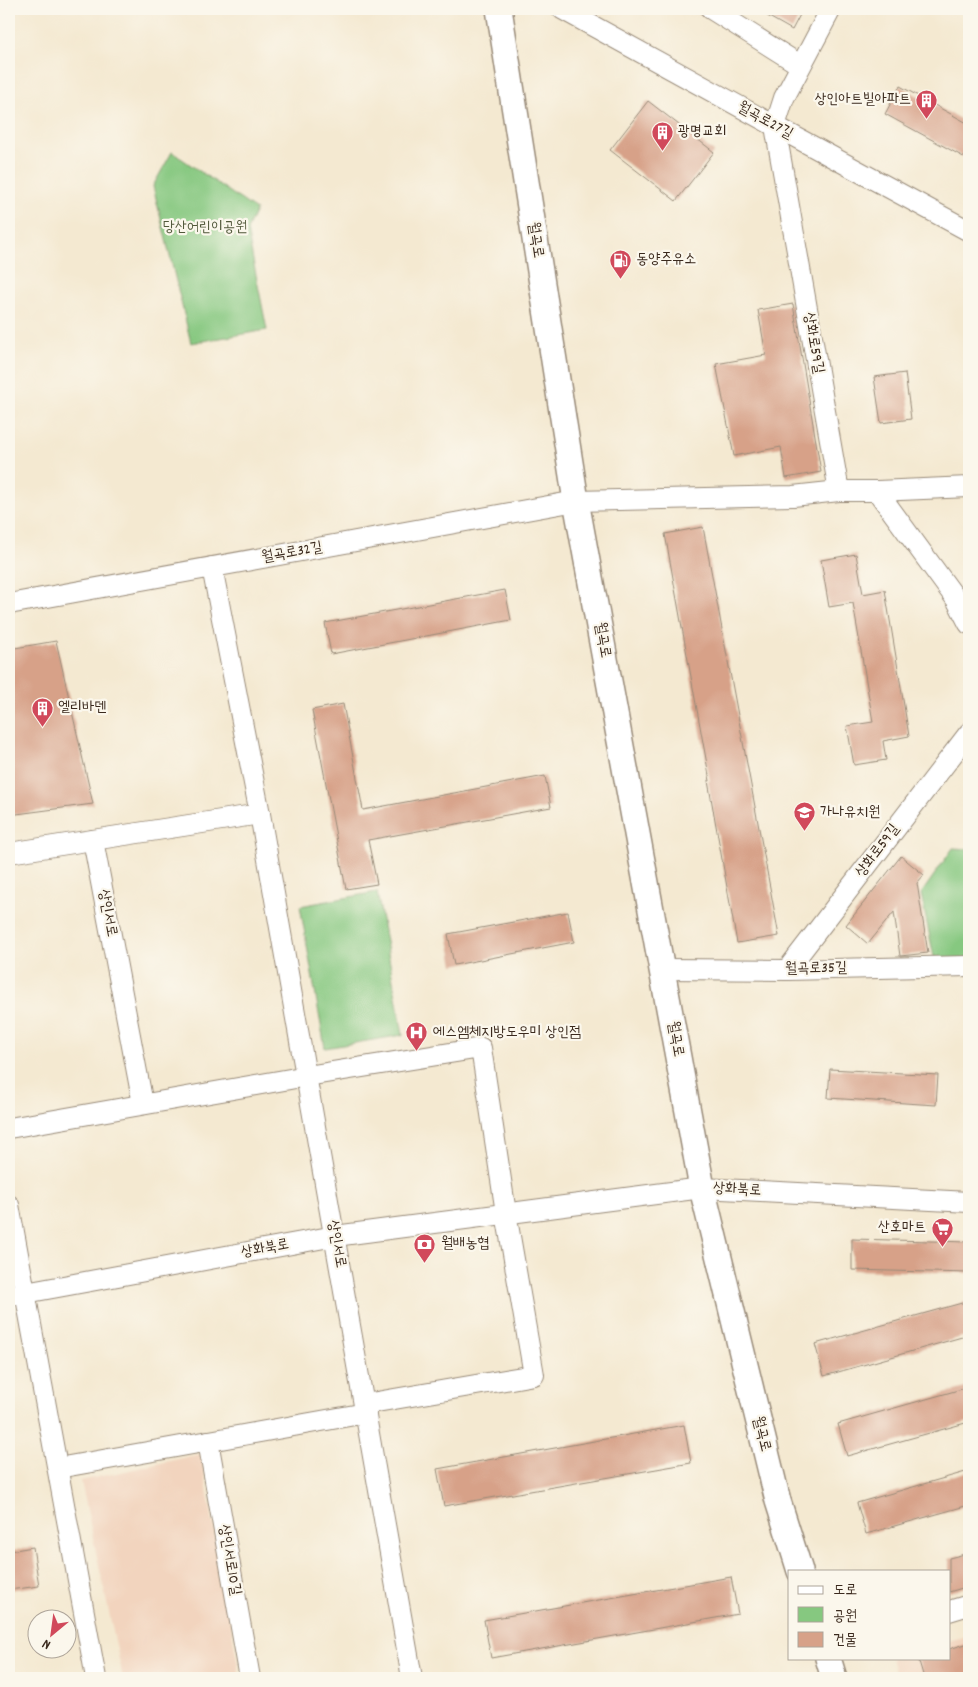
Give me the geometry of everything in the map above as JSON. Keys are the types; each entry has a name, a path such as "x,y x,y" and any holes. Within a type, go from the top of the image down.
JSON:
{"main road":[{"name":"월곡로","path":"500,9 576,501 702,1188 778,1501 800,1570"},
{"path":"829,1660 834,1678"}],"street":[{"name":"월곡로27길","path":"562,9 969,231"},
{"path":"711,9 800,65"},
{"name":"상화로59길","path":"831,9 784,98 775,126 839,491"},
{"path":"576,501 793,496 839,491 969,487"},
{"path":"877,491 956,599 969,624"},
{"name":"월곡로32길","path":"9,604 576,501"},
{"name":"상인서로","path":"212,567 260,814 412,1678"},
{"name":"상화로59길","path":"787,970 969,733"},
{"path":"9,853 260,814"},
{"name":"상인서로","path":"92,840 144,1104"},
{"name":"월곡로35길","path":"662,969 787,970 969,966"},
{"path":"9,1128 481,1048 506,1213 534,1375 208,1441 58,1468"},
{"name":"상화북로","path":"17,1294 335,1236 702,1188 969,1202"},
{"path":"9,1206 17,1294 58,1468 96,1678"},
{"name":"상인서로10길","path":"208,1441 250,1678"},
{"path":"950,1611 969,1606"}],"shaded area":[{"path":"201,1454 240,1678 123,1678 81,1481"},
{"path":"969,1635 969,1678 897,1678 892,1660 950,1660 950,1641"}],"green space":[{"name":"당산어린이공원","path":"172,152 256,210 247,230 267,330 191,343 153,186"},
{"path":"953,848 969,849 969,966 936,967 921,894"},
{"path":"377,892 403,1035 325,1048 300,906"}],"building":[{"path":"755,9 803,9 792,30"},
{"name":"상인아트빌아파트","path":"900,86 969,124 969,160 885,114"},
{"name":"광명교회","path":"648,101 714,152 676,201 610,150"},
{"path":"793,304 821,472 786,478 781,447 734,456 716,364 766,355 758,310"},
{"path":"905,373 911,419 881,423 874,377"},
{"path":"703,527 779,936 737,943 665,534"},
{"path":"856,554 863,594 885,590 909,736 883,741 886,760 854,765 847,726 873,722 853,603 829,607 821,560"},
{"path":"505,590 511,620 331,654 325,623"},
{"name":"엘리바덴","path":"56,641 93,804 9,815 9,649"},
{"path":"343,704 363,810 545,776 551,807 368,840 377,884 346,889 312,710"},
{"path":"901,856 924,875 917,883 928,953 900,956 894,912 868,944 846,925"},
{"path":"568,912 574,942 454,965 448,934"},
{"path":"830,1069 938,1075 936,1105 828,1098"},
{"path":"852,1239 969,1242 969,1273 852,1270"},
{"path":"969,1301 969,1335 824,1376 815,1344"},
{"path":"969,1387 969,1422 847,1456 838,1424"},
{"path":"684,1425 691,1463 444,1506 437,1469"},
{"path":"969,1471 969,1505 866,1534 857,1503"},
{"path":"33,1547 39,1586 9,1590 9,1551"},
{"path":"969,1553 969,1586 950,1592 949,1558"},
{"path":"731,1577 738,1614 491,1658 484,1620"},
{"path":"969,1643 969,1676 961,1678 924,1678 919,1660 950,1660 950,1649"}],"place":[{"name":"상인아트빌아파트","path":"927,119"},
{"name":"광명교회","path":"662,151"},
{"name":"동양주유소","path":"620,279"},
{"name":"엘리바덴","path":"42,727"},
{"name":"가나유치원","path":"804,832"},
{"name":"에스엠체지방도우미 상인점","path":"417,1052"},
{"name":"산호마트","path":"942,1247"},
{"name":"월배농협","path":"425,1263"}]}
